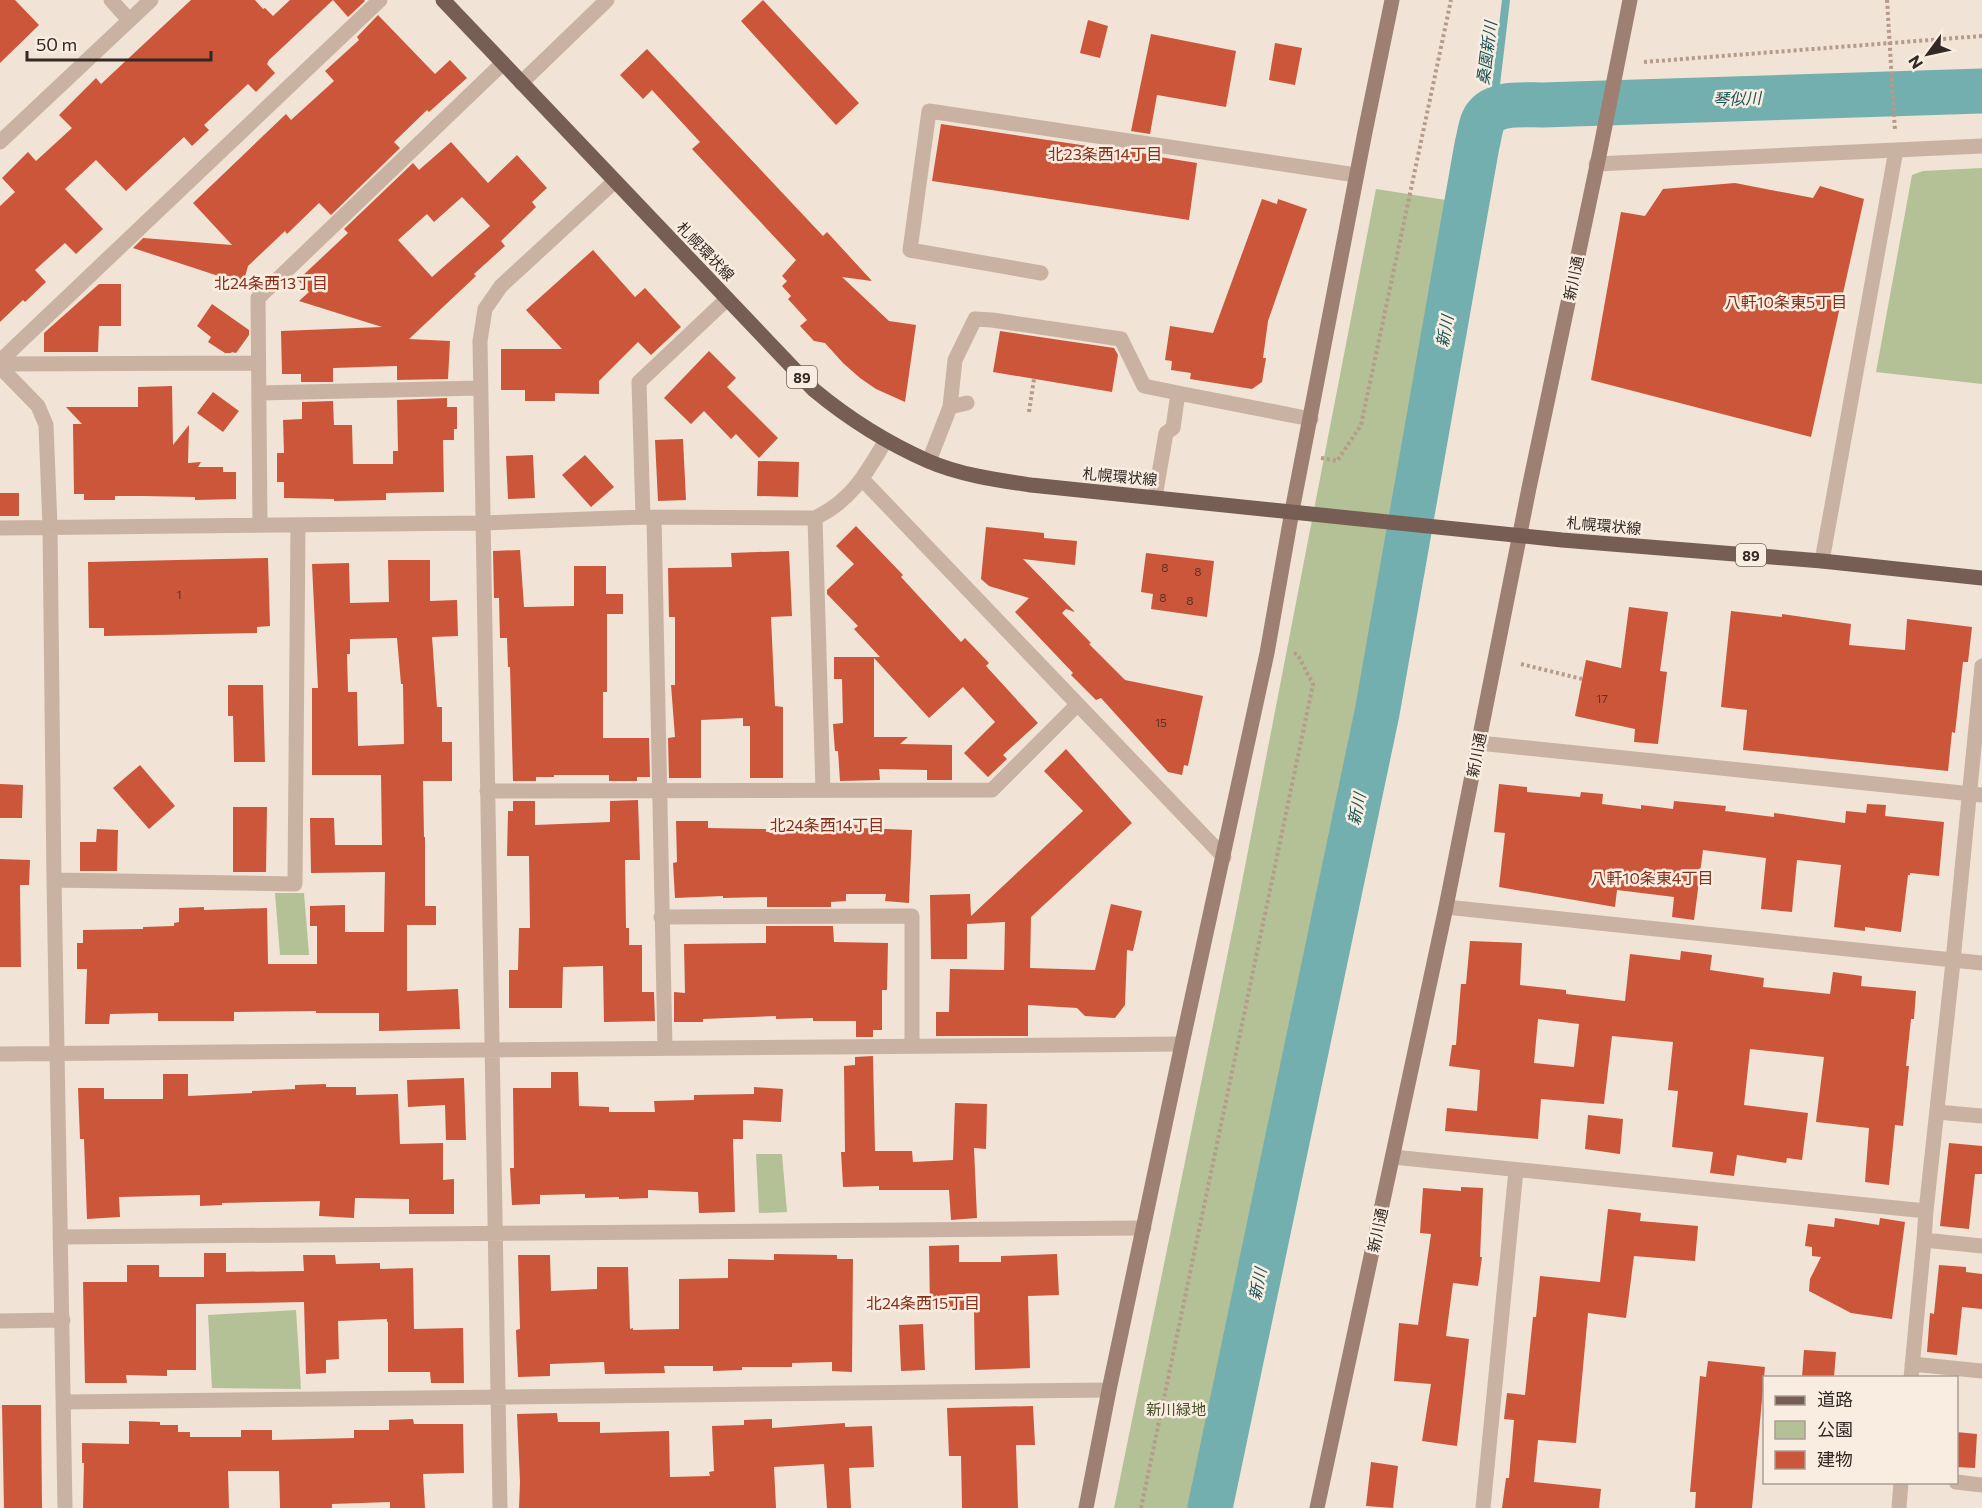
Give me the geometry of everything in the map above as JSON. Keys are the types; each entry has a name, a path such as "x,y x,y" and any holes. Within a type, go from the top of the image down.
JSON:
{"main road":[{"name":"札幌環状線","path":"443,0 814,390 847,417 886,441 929,461 980,477 1031,486 1982,578"}],"street":[{"path":"111,0 129,20"},
{"path":"0,142 151,0"},
{"path":"0,364 380,0"},
{"path":"521,83 607,0"},
{"path":"1086,1508 1182,1044 1267,653 1356,175 1392,0"},
{"name":"新川通","path":"1317,1508 1446,907 1630,0"},
{"path":"260,525 258,298 503,63"},
{"path":"1041,273 910,250 929,111 1356,175"},
{"path":"1598,158 1982,146"},
{"path":"1822,561 1896,150"},
{"path":"500,1508 480,341 485,309 501,286 615,181"},
{"path":"665,1048 659,790 648,517 639,382 727,299"},
{"path":"929,461 950,407 955,360 975,319 1121,339 1144,386 1311,419"},
{"path":"0,364 258,363"},
{"path":"0,364 38,406 46,425 50,527 66,1508"},
{"path":"259,393 480,388"},
{"path":"1155,497 1166,433 1173,428 1178,393"},
{"path":"950,407 967,403"},
{"path":"0,528 483,523 648,517 815,518 831,510 863,480 886,441"},
{"path":"863,480 1224,857"},
{"path":"815,518 823,790"},
{"path":"54,880 295,884 298,525"},
{"path":"1982,666 1976,795 1953,959 1911,1371 1982,1371"},
{"path":"487,791 992,790 1077,705"},
{"path":"1479,742 1976,795"},
{"path":"1446,907 1982,963"},
{"path":"661,917 912,916 912,1046"},
{"path":"0,1054 1182,1044"},
{"path":"1937,1112 1982,1116"},
{"path":"1393,1158 1926,1211"},
{"path":"1483,1508 1516,1170"},
{"path":"60,1237 1144,1228"},
{"path":"1924,1240 1982,1246"},
{"path":"0,1321 63,1320"},
{"path":"64,1402 1109,1390"},
{"path":"1958,1482 1982,1485"},
{"path":"1899,1508 1901,1484"}],"path":[{"path":"1304,455 1337,461 1361,425 1451,0"},
{"path":"1887,0 1895,131"},
{"path":"1644,62 1982,36"},
{"path":"1029,412 1034,379"},
{"path":"1141,1508 1313,684 1298,655 1294,653"},
{"path":"1521,664 1582,680"}],"green space":[{"path":"1982,168 1982,384 1876,372 1912,175 1923,171"},
{"name":"新川緑地","path":"1376,189 1452,201 1308,959 1198,1508 1114,1508 1236,913"},
{"path":"275,893 304,893 309,955 280,955"},
{"path":"756,1154 782,1154 787,1212 759,1213"},
{"path":"296,1310 301,1389 212,1388 208,1315"}],"building":[{"path":"0,0 15,0 39,25 0,63"},
{"path":"191,0 255,0 273,16 290,0 333,0 269,60 267,64 275,73 256,92 248,84 204,125 209,130 192,146 184,137 126,191 96,160 65,189 103,229 76,254 65,243 35,270 46,282 0,322 0,206 15,192 2,178 28,152 36,161 72,128 59,115 96,78 101,84"},
{"path":"333,0 364,0 365,1 348,17"},
{"path":"763,0 859,103 836,125 741,21"},
{"path":"378,15 435,74 450,60 467,78 429,112 427,110 394,142 400,148 331,215 319,203 287,234 285,231 248,266 243,284 133,248 143,238 232,245 193,203 286,114 291,120 334,81 325,71 359,40 357,37"},
{"path":"1088,20 1108,26 1100,58 1080,53"},
{"path":"1151,34 1236,51 1226,107 1157,95 1150,134 1131,131"},
{"path":"1275,43 1302,48 1295,85 1269,80"},
{"path":"647,49 823,236 827,232 872,281 842,277 889,321 916,325 905,402 876,389 860,378 825,343 814,341 800,326 807,320 788,299 791,296 782,286 787,281 782,276 796,260 692,149 700,142 652,90 643,99 620,75"},
{"path":"941,124 1197,163 1189,220 932,181"},
{"path":"451,142 488,183 517,155 547,188 532,202 536,207 501,241 505,246 409,339 450,341 448,379 397,380 397,366 333,368 333,382 301,382 301,374 282,374 281,331 382,327 299,301 309,292 298,280 348,233 344,229 413,163 419,170","holes":["462,197 490,226 432,277 398,240 427,214 434,222"]},
{"path":"1735,183 1813,198 1820,186 1864,199 1811,437 1591,380 1621,212 1645,216 1663,189"},
{"path":"1262,199 1277,204 1278,199 1307,209 1268,321 1262,382 1252,389 1190,379 1191,373 1171,370 1172,361 1165,360 1170,326 1213,333"},
{"path":"593,250 635,297 645,288 681,327 651,355 638,342 599,381 599,394 555,393 555,401 525,401 525,390 501,390 501,349 562,349 526,310"},
{"path":"99,284 121,284 121,326 99,326 98,352 44,352 44,333"},
{"path":"212,304 249,330 249,335 236,353 225,353 208,342 211,337 197,326"},
{"path":"1000,331 1114,348 1118,355 1112,392 993,372"},
{"path":"709,351 736,378 727,387 778,438 759,458 736,434 731,439 704,411 691,424 664,398"},
{"path":"172,386 173,445 189,425 188,463 201,462 198,467 223,467 223,472 236,472 236,499 195,500 195,497 115,496 115,500 84,500 84,494 74,494 73,424 82,424 66,407 138,407 138,387"},
{"path":"213,392 239,411 223,432 197,413"},
{"path":"447,398 447,407 457,407 457,429 454,429 454,440 443,440 444,492 386,493 386,500 334,501 334,499 284,498 284,482 277,482 277,453 284,453 283,420 302,419 302,402 333,401 334,425 352,425 353,464 393,464 393,451 398,451 397,400"},
{"path":"683,439 686,500 658,501 655,440"},
{"path":"533,455 535,498 508,499 506,456"},
{"path":"585,455 614,487 591,507 562,475"},
{"path":"758,461 799,462 798,497 757,496"},
{"path":"0,493 19,493 19,516 0,516"},
{"path":"856,526 903,575 901,577 961,642 965,638 989,663 986,666 1038,723 1003,755 1007,759 988,777 964,753 995,722 963,687 929,718 874,658 874,737 908,737 900,744 952,745 952,780 927,780 927,770 879,769 880,780 840,781 833,724 843,723 842,679 834,679 834,657 880,657 854,629 858,626 827,594 827,590 854,564 836,546"},
{"path":"986,527 1044,533 1044,538 1077,541 1075,565 1023,559 1075,612 1066,609 1062,613 1125,680 1203,696 1188,766 1184,765 1182,775 1168,772 1101,698 1096,700 1071,675 1073,673 1015,612 1029,598 989,586 981,579"},
{"path":"520,550 524,607 574,606 574,566 606,566 606,594 623,594 623,614 607,614 607,692 603,692 603,738 649,738 650,777 637,777 637,781 609,781 609,775 554,775 554,777 536,777 536,781 513,781 510,667 508,667 507,638 500,638 499,598 494,598 493,551"},
{"path":"789,551 792,616 771,617 775,706 783,707 783,778 750,778 750,726 743,726 743,718 701,720 701,778 669,778 668,738 675,737 671,685 675,685 675,617 669,617 668,568 732,567 731,553"},
{"path":"1146,553 1214,561 1207,617 1151,609 1153,594 1141,592"},
{"path":"268,558 270,626 257,627 257,633 104,636 104,628 89,628 88,562"},
{"path":"388,560 430,560 430,601 457,600 458,636 432,637 437,707 442,707 442,742 452,742 452,781 423,781 425,906 436,906 436,925 407,925 407,991 458,989 460,1029 379,1031 379,1013 316,1013 316,1011 234,1012 234,1021 158,1021 158,1013 110,1014 109,1024 85,1024 87,969 77,969 77,943 83,943 83,930 174,926 174,923 179,922 179,908 204,907 204,910 267,908 268,964 317,964 317,926 310,926 310,906 345,905 345,932 384,932 385,872 311,873 310,818 334,818 335,845 382,845 381,775 312,775 312,688 318,688 312,564 349,563 350,603 389,602","holes":["397,638 401,684 403,684 404,744 358,746 357,692 348,692 347,654 350,654 350,639"]},
{"path":"1629,607 1668,612 1660,671 1667,672 1658,744 1634,742 1635,729 1575,716 1586,660 1621,668"},
{"path":"1731,611 1782,617 1782,614 1851,624 1849,645 1905,650 1907,619 1972,627 1968,662 1963,662 1948,771 1743,750 1747,710 1721,707"},
{"path":"228,685 263,685 265,762 234,762 233,716 228,716"},
{"path":"1066,749 1132,823 1031,917 1030,968 1095,970 1111,904 1142,911 1133,951 1127,950 1125,1005 1115,1018 1085,1016 1077,1008 1028,1005 1028,1036 936,1036 936,1012 949,1012 950,969 1004,970 1005,922 967,924 967,959 931,959 930,895 970,894 971,916 1083,811 1044,771"},
{"path":"140,765 175,806 149,829 113,788"},
{"path":"0,784 23,785 22,818 0,818"},
{"path":"1499,784 1527,787 1527,792 1580,797 1581,792 1603,794 1602,804 1641,809 1641,805 1673,809 1674,801 1726,806 1725,811 1774,817 1774,813 1845,823 1846,811 1866,813 1867,804 1886,805 1885,816 1944,822 1939,876 1910,873 1908,875 1901,932 1865,927 1865,931 1834,927 1841,865 1797,860 1792,912 1761,909 1766,858 1703,850 1694,920 1672,917 1674,897 1617,890 1615,907 1499,887 1505,833 1494,832"},
{"path":"638,800 640,860 625,860 626,928 629,928 629,945 642,945 642,992 654,992 655,1021 604,1022 603,966 563,967 562,1008 509,1008 509,970 518,970 519,928 530,928 529,856 507,856 508,811 513,811 513,801 535,801 535,825 610,822 610,801"},
{"path":"233,807 267,807 266,872 233,872"},
{"path":"676,821 708,821 708,828 766,829 766,832 830,831 830,824 859,825 859,828 912,830 909,903 885,901 886,894 846,894 846,901 831,902 831,907 767,907 767,897 675,898 673,863 677,862"},
{"path":"97,829 118,830 117,871 80,871 80,842 96,842"},
{"path":"0,859 30,860 29,885 20,885 21,967 0,967"},
{"path":"766,926 833,926 834,942 888,943 887,990 882,990 882,1030 873,1030 873,1037 856,1037 856,1021 813,1021 813,1018 776,1019 776,1016 674,1022 674,992 685,993 684,944 766,943"},
{"path":"1470,941 1522,943 1520,985 1566,990 1566,994 1625,1001 1630,954 1680,960 1681,951 1712,955 1710,970 1764,978 1763,987 1830,994 1833,972 1862,976 1861,986 1916,991 1906,1066 1909,1066 1903,1126 1895,1125 1889,1185 1865,1182 1869,1128 1816,1122 1824,1057 1750,1049 1744,1105 1808,1113 1802,1160 1787,1158 1786,1163 1737,1155 1734,1176 1710,1173 1713,1152 1672,1147 1678,1091 1668,1090 1673,1042 1612,1036 1604,1104 1541,1099 1538,1139 1445,1131 1447,1108 1477,1111 1480,1070 1449,1066 1452,1045 1456,1045 1461,984 1466,984","holes":["1538,1019 1579,1024 1574,1067 1534,1063"]},
{"path":"873,1056 875,1151 912,1151 913,1162 953,1160 955,1103 987,1104 986,1149 974,1148 977,1218 951,1220 949,1190 879,1190 879,1186 843,1187 841,1152 845,1152 844,1066 855,1065 855,1057"},
{"path":"551,1072 578,1072 579,1106 609,1107 609,1112 655,1112 654,1101 694,1100 694,1095 754,1094 754,1087 783,1089 781,1122 743,1120 743,1139 733,1139 735,1212 699,1213 698,1192 648,1190 648,1198 585,1198 585,1194 540,1195 540,1204 512,1205 510,1168 514,1168 513,1088 551,1088"},
{"path":"163,1074 188,1074 188,1096 252,1093 252,1091 295,1089 295,1085 326,1084 326,1087 356,1087 356,1095 398,1094 400,1144 443,1143 443,1180 454,1179 454,1214 409,1214 409,1199 355,1198 354,1218 319,1216 320,1201 222,1203 222,1205 200,1206 200,1195 119,1197 120,1217 87,1219 84,1139 80,1139 78,1088 104,1088 104,1099 163,1099"},
{"path":"464,1078 466,1140 446,1140 445,1105 408,1107 407,1080"},
{"path":"1588,1115 1623,1119 1620,1154 1585,1149"},
{"path":"1949,1143 1982,1146 1982,1174 1975,1174 1969,1229 1940,1226"},
{"path":"1461,1187 1483,1188 1480,1257 1482,1257 1478,1286 1453,1283 1446,1336 1469,1339 1457,1446 1422,1441 1431,1384 1394,1381 1399,1323 1418,1325 1431,1234 1420,1233 1423,1188 1461,1191"},
{"path":"1608,1209 1641,1213 1640,1221 1698,1226 1695,1261 1634,1256 1626,1318 1588,1313 1576,1443 1538,1440 1534,1482 1601,1489 1599,1508 1502,1508 1506,1478 1509,1478 1514,1420 1504,1419 1507,1393 1525,1395 1533,1317 1536,1317 1540,1276 1600,1282"},
{"path":"1835,1218 1879,1225 1880,1218 1905,1222 1892,1319 1851,1313 1809,1291 1810,1279 1821,1257 1812,1256 1812,1247 1805,1246 1808,1224 1834,1227"},
{"path":"959,1245 959,1262 1001,1262 1001,1256 1057,1254 1059,1295 1028,1296 1030,1368 975,1370 974,1310 930,1310 929,1246"},
{"path":"204,1253 226,1253 226,1272 304,1271 303,1255 335,1255 336,1264 380,1263 380,1269 413,1268 414,1329 463,1328 464,1383 431,1383 430,1372 388,1372 387,1319 338,1321 339,1359 326,1360 326,1373 306,1374 304,1302 196,1304 196,1370 167,1370 167,1376 126,1375 127,1383 85,1383 83,1282 127,1282 127,1265 159,1265 159,1277 204,1277"},
{"path":"774,1254 837,1255 837,1259 853,1259 852,1372 832,1371 832,1362 792,1363 792,1367 742,1367 742,1370 713,1371 713,1366 664,1366 665,1373 605,1374 604,1362 550,1364 550,1376 518,1377 516,1330 520,1329 518,1255 550,1255 551,1291 597,1289 597,1267 628,1267 630,1329 633,1328 633,1330 679,1329 679,1279 728,1278 728,1259 774,1260"},
{"path":"1939,1265 1966,1267 1966,1272 1982,1274 1982,1309 1962,1307 1957,1355 1927,1352 1930,1313 1934,1314"},
{"path":"923,1324 925,1370 901,1371 899,1325"},
{"path":"1804,1350 1836,1352 1834,1376 1802,1376"},
{"path":"1708,1361 1765,1367 1752,1508 1695,1508 1696,1492 1690,1492 1700,1376 1706,1377"},
{"path":"2,1405 41,1405 42,1508 4,1508"},
{"path":"1033,1406 1035,1445 1016,1445 1018,1508 962,1508 961,1456 949,1456 947,1408"},
{"path":"557,1413 558,1422 600,1422 600,1433 669,1431 670,1477 710,1476 709,1472 714,1471 712,1426 744,1425 744,1420 772,1419 772,1428 845,1423 845,1427 872,1426 874,1467 849,1468 851,1508 827,1508 824,1464 774,1467 776,1508 519,1508 517,1414"},
{"path":"413,1419 414,1424 463,1424 464,1473 423,1474 425,1508 390,1508 390,1502 332,1504 332,1508 280,1508 279,1471 228,1471 229,1508 83,1508 82,1443 129,1444 129,1421 178,1425 178,1432 190,1432 190,1437 241,1437 241,1430 272,1430 272,1440 354,1438 354,1430 389,1430 389,1420"},
{"path":"1958,1432 1977,1434 1975,1468 1958,1467"},
{"path":"1371,1462 1398,1466 1393,1508 1366,1506"}],"waterway":[{"name":"桑園新川","path":"1493,110 1506,0"},
{"name":"新川","path":"1210,1508 1377,713 1483,121 1493,110 1518,105 1982,91"}],"district":[{"name":"北23条西14丁目","path":"1105,153"},
{"name":"北24条西13丁目","path":"271,282"},
{"name":"八軒10条東5丁目","path":"1786,301"},
{"name":"北24条西14丁目","path":"827,824"},
{"name":"八軒10条東4丁目","path":"1652,877"},
{"name":"北24条西15丁目","path":"923,1302"}],"water label":[{"name":"琴似川","path":"1737,98"}]}
